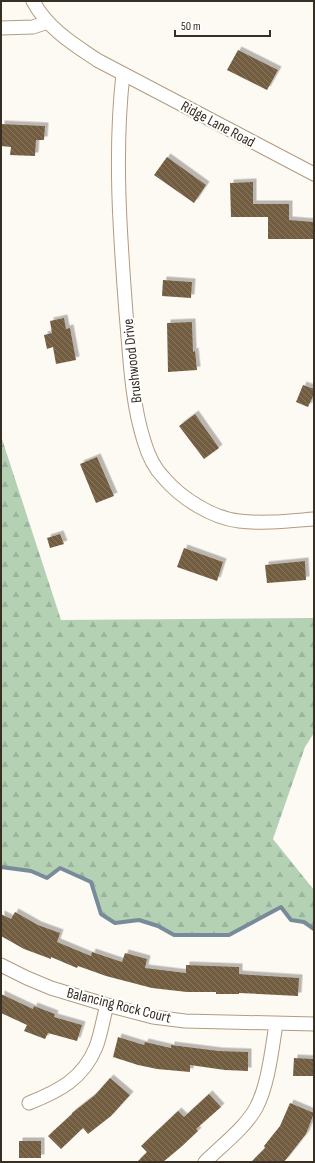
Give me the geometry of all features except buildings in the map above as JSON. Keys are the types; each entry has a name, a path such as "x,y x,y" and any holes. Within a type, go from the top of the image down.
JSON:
{"street":[{"name":"Ridge Lane Road","path":"33,1 48,22 77,47 97,60 314,174"},
{"path":"1,28 33,27 48,22"},
{"name":"Brushwood Drive","path":"123,74 120,94 119,187 123,275 131,374 140,429 148,454 162,477 174,489 199,506 224,518 256,523 314,519"},
{"name":"Balancing Rock Court","path":"1,965 51,988 107,1005 170,1020 314,1024"},
{"path":"29,1103 68,1085 78,1075 89,1061 96,1046 107,1005"},
{"path":"205,1162 245,1124 256,1108 266,1082 276,1024"}],"green space":[{"path":"1,436 61,620 314,618 314,733 305,747 273,839 314,890 314,929 304,922 291,920 281,907 229,935 174,935 158,926 139,920 115,923 101,914 91,882 60,868 47,878 31,871 1,867"}],"waterway":[{"path":"1,867 31,871 47,878 60,868 91,882 101,914 115,923 139,920 158,926 174,935 229,935 281,907 291,920 304,922 314,929"}]}
